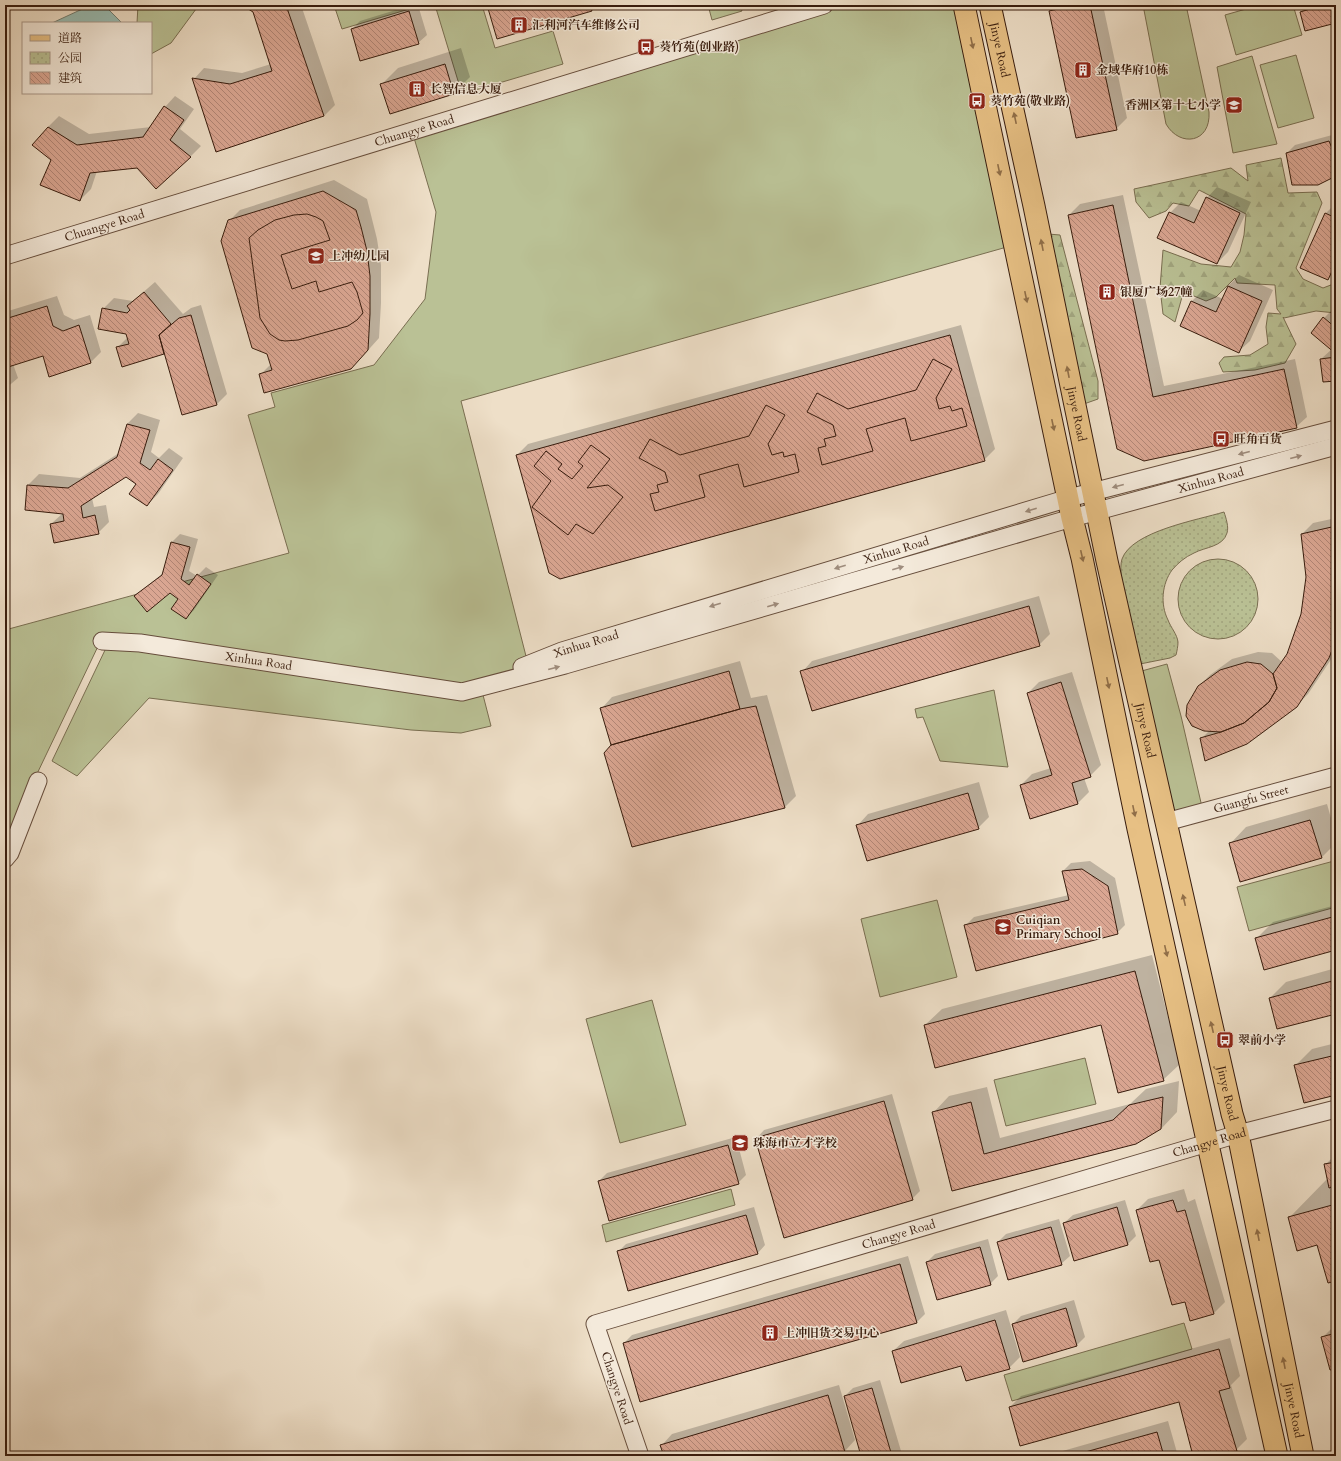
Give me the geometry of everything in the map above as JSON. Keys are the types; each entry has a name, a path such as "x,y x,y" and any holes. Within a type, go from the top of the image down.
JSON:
{"main road":[{"name":"Jinye Road","path":"964,5 1138,829 1277,1456"},
{"name":"Jinye Road","path":"990,5 1034,206 1110,577 1232,1114 1238,1134 1303,1456"}],"street":[{"name":"Chuangye Road","path":"5,256 824,5"},
{"name":"Xinhua Road","path":"102,641 140,643 462,692 564,665 1071,508 1315,443 1336,429"},
{"name":"Xinhua Road","path":"1315,443 1336,446"},
{"name":"Guangfu Street","path":"1166,822 1336,776"},
{"path":"5,859 10,853 38,780"},
{"name":"Changye Road","path":"640,1456 595,1324 1238,1134 1336,1109"}],"green space":[{"path":"138,5 199,5 171,43 152,53 152,22 137,22"},
{"path":"334,5 415,5 416,7 342,29"},
{"path":"435,5 482,5 495,48 553,31 563,64 462,94"},
{"path":"708,5 740,5 742,11 712,20"},
{"path":"825,5 964,5 1014,245 461,401 528,664 462,692 101,640 35,778 5,851 5,630 289,553 248,415 275,407 271,393 374,365 425,299 436,212 412,131"},
{"path":"1143,5 1186,5 1209,112 1205,130 1200,136 1194,139 1179,137 1172,132 1166,124"},
{"path":"1260,5 1293,5 1302,35 1236,55 1225,15"},
{"path":"1296,55 1314,118 1278,128 1260,65"},
{"path":"1252,56 1277,144 1233,153 1217,67"},
{"path":"1281,158 1288,193 1317,192 1322,203 1296,268 1303,279 1323,288 1336,283 1336,313 1316,311 1283,317 1296,344 1285,363 1255,370 1223,372 1219,363 1224,357 1250,355 1268,344 1266,327 1268,313 1281,314 1277,309 1275,285 1237,283 1235,278 1216,297 1206,301 1194,296 1182,297 1175,322 1163,314 1160,288 1163,250 1201,264 1231,267 1240,252 1244,235 1246,214 1199,190 1189,206 1173,203 1166,211 1149,218 1136,202 1134,189 1231,168 1248,181 1246,165"},
{"path":"1048,234 1060,235 1098,381 1098,399 1081,405"},
{"path":"1224,512 1228,528 1225,538 1218,544 1198,551 1185,558 1172,570 1166,581 1163,601 1165,614 1178,642 1176,655 1170,658 1140,664 1124,594 1121,568 1122,559 1128,549 1138,541 1152,534 1183,523"},
{"path":"1218,559 1233,562 1246,571 1255,584 1258,599 1255,614 1246,627 1233,636 1218,639 1203,636 1190,627 1181,614 1178,599 1181,584 1190,571 1203,562"},
{"path":"106,648 138,648 483,695 491,726 461,733 411,730 149,698 77,776 52,761"},
{"path":"1167,664 1181,716 1202,807 1170,814 1138,672"},
{"path":"994,690 1008,767 940,761 923,717 917,718 915,709"},
{"path":"1334,861 1336,867 1336,907 1249,931 1237,887"},
{"path":"937,900 957,977 880,997 861,919"},
{"path":"652,1000 686,1125 620,1143 586,1019"},
{"path":"1085,1058 1096,1104 1006,1126 994,1080"},
{"path":"731,1189 735,1205 606,1242 602,1225"},
{"path":"1184,1323 1192,1349 1012,1401 1004,1375"}],"water":[{"path":"91,5 104,5 121,22 54,22"}],"building":[{"path":"242,5 286,5 324,116 216,152 192,78 230,84 272,71 253,12"},
{"name":"汇利河汽车维修公司","path":"487,5 590,5 592,11 497,39"},
{"name":"金域华府10栋","path":"1076,5 1090,5 1117,130 1076,138 1049,11"},
{"path":"1317,5 1336,5 1336,23 1305,31 1300,12 1317,7"},
{"path":"409,11 419,44 360,61 351,29"},
{"name":"长智信息大厦","path":"445,64 454,94 390,114 380,84"},
{"path":"164,106 184,120 170,140 191,157 156,189 137,168 90,173 80,201 40,185 51,160 32,145 48,127 77,145 143,137"},
{"path":"1329,141 1336,158 1336,176 1318,185 1292,185 1286,153"},
{"path":"323,191 356,210 361,227 367,251 370,276 368,350 351,369 264,393 259,374 272,370 267,354 252,348 221,241 228,220"},
{"path":"1206,197 1240,213 1217,264 1157,238 1169,212 1194,223"},
{"name":"银厦广场27幢","path":"1113,205 1153,397 1284,369 1297,428 1144,461 1117,449 1068,215"},
{"path":"1325,213 1336,218 1336,262 1328,280 1300,268"},
{"path":"307,214 323,221 330,240 281,255 292,289 316,281 319,292 352,282 357,292 363,313 357,320 348,326 298,340 279,340 270,334 260,318 249,238 258,230 275,220 294,215"},
{"path":"1228,286 1262,301 1239,353 1180,326 1191,301 1216,312"},
{"path":"144,292 171,324 159,335 164,354 122,367 116,347 129,344 126,334 98,329 102,308 127,313 130,310 127,306"},
{"path":"47,306 53,326 63,331 79,325 91,363 49,377 43,356 5,368 5,319"},
{"path":"191,315 217,405 182,415 159,335 179,318"},
{"path":"1323,317 1336,328 1336,354 1311,333"},
{"path":"950,335 985,461 560,579 549,573 516,455"},
{"path":"1336,357 1336,381 1323,382 1320,359"},
{"path":"933,359 952,369 936,398 939,409 950,406 952,411 962,408 967,426 911,441 905,418 866,429 873,451 822,465 818,448 826,446 824,439 836,436 833,425 807,412 817,393 848,409 916,390"},
{"path":"766,405 785,415 768,444 772,455 783,452 784,457 795,454 799,472 744,487 738,464 699,475 705,497 655,511 650,494 659,492 657,485 668,482 665,472 639,458 650,439 680,455 749,436"},
{"path":"127,424 150,430 140,463 150,470 158,459 173,470 147,506 129,494 136,484 126,477 81,506 83,518 95,515 99,534 54,543 50,524 64,521 63,514 25,510 27,485 68,488 117,457"},
{"path":"591,445 610,459 587,488 608,485 623,497 593,534 576,524 568,535 532,507 551,481 534,466 546,451 562,464 558,469 572,479 583,466 578,462"},
{"path":"1336,526 1336,640 1329,658 1297,707 1247,744 1205,761 1200,738 1244,723 1269,702 1277,688 1273,674 1287,654 1301,614 1306,577 1301,534"},
{"path":"171,542 190,547 181,579 189,585 197,574 211,584 186,619 171,609 178,599 170,593 147,612 134,596 162,575"},
{"path":"1029,606 1040,646 812,711 800,671"},
{"path":"1247,662 1261,664 1273,674 1277,688 1269,702 1244,723 1221,732 1204,731 1192,726 1186,716 1187,705 1198,686 1220,670"},
{"path":"729,671 740,709 611,745 600,708"},
{"path":"1061,682 1091,777 1072,783 1078,804 1030,819 1020,785 1052,775 1027,693"},
{"path":"756,706 785,808 632,847 604,753 611,745 740,709"},
{"path":"968,793 979,829 867,861 856,825"},
{"path":"1310,820 1322,858 1240,882 1229,843"},
{"path":"1082,869 1108,886 1118,934 976,971 964,925 1069,900 1062,871"},
{"path":"1336,916 1336,950 1264,970 1255,938"},
{"path":"1135,971 1164,1081 1118,1093 1101,1025 935,1068 924,1025"},
{"path":"1336,980 1336,1014 1277,1029 1269,998"},
{"path":"1336,1055 1336,1095 1304,1103 1294,1065"},
{"path":"1163,1097 1161,1129 1136,1144 952,1191 932,1112 971,1102 984,1154 1113,1120 1129,1105"},
{"path":"884,1101 913,1200 784,1238 755,1138"},
{"path":"728,1145 739,1184 609,1221 598,1181"},
{"path":"1336,1162 1336,1186 1329,1188 1324,1164"},
{"path":"1173,1200 1177,1212 1185,1210 1214,1314 1190,1321 1185,1302 1172,1305 1159,1260 1150,1262 1136,1210"},
{"path":"1336,1204 1336,1281 1328,1283 1317,1245 1297,1251 1288,1217"},
{"path":"1117,1207 1128,1245 1074,1261 1063,1223"},
{"path":"746,1215 758,1254 628,1291 617,1251"},
{"path":"1051,1227 1062,1265 1008,1280 997,1242"},
{"path":"980,1247 991,1285 937,1300 926,1262"},
{"name":"上冲旧货交易中心","path":"900,1264 917,1323 640,1402 623,1343"},
{"path":"1066,1308 1077,1346 1023,1362 1012,1324"},
{"path":"995,1320 1010,1369 966,1381 961,1366 901,1383 892,1351"},
{"path":"1336,1333 1336,1369 1330,1370 1321,1337"},
{"path":"1219,1349 1230,1388 1219,1391 1237,1451 1216,1456 1193,1456 1179,1402 1020,1446 1009,1407"},
{"path":"872,1388 892,1456 861,1456 844,1396"},
{"path":"828,1395 845,1452 831,1456 664,1456 660,1445"},
{"path":"1157,1432 1164,1456 1071,1456"}],"place":[{"name":"汇利河汽车维修公司","path":"519,25"},
{"name":"葵竹苑(创业路)","path":"646,47"},
{"name":"金域华府10栋","path":"1083,70"},
{"name":"长智信息大厦","path":"417,89"},
{"name":"葵竹苑(敬业路)","path":"977,101"},
{"name":"香洲区第十七小学","path":"1234,105"},
{"name":"上冲幼儿园","path":"316,256"},
{"name":"银厦广场27幢","path":"1107,292"},
{"name":"旺角百货","path":"1221,439"},
{"name":"Cuiqian Primary School","path":"1003,927"},
{"name":"翠前小学","path":"1225,1040"},
{"name":"珠海市立才学校","path":"740,1143"},
{"name":"上冲旧货交易中心","path":"770,1333"}]}
